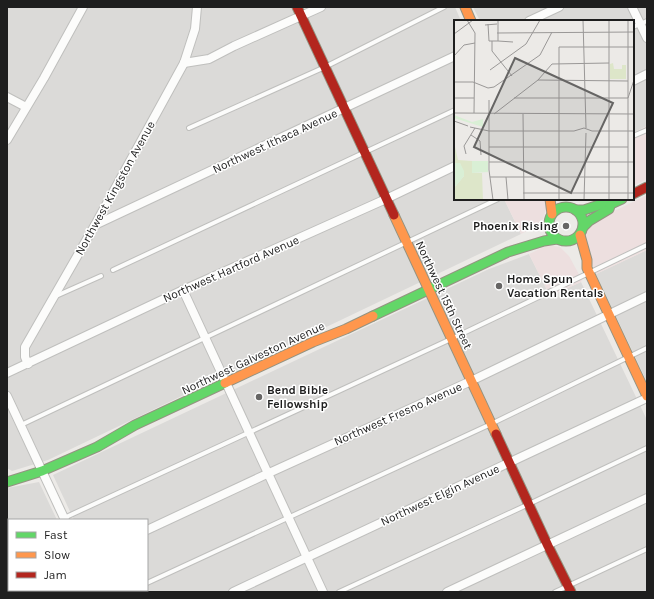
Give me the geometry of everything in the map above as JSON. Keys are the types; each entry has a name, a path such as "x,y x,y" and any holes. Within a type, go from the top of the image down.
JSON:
{"street":[{"path":"7,140 44,78 83,7"},
{"name":"Northwest Kingston Avenue","path":"28,364 25,357 25,347 95,225 184,63 195,29 197,7"},
{"name":"Northwest 15th Street","path":"297,7 569,589"},
{"path":"184,63 209,59 234,46 321,7"},
{"path":"465,7 472,20"},
{"path":"531,20 559,7"},
{"path":"632,7 647,38"},
{"name":"Northwest Ithaca Avenue","path":"95,225 454,56"},
{"path":"634,80 647,74"},
{"path":"7,97 26,107"},
{"name":"Northwest Hartford Avenue","path":"7,373 183,290 386,199 454,166"},
{"path":"634,194 647,187"},
{"path":"550,200 552,203 550,232 573,250 582,266 588,270"},
{"path":"561,200 582,217 583,250 588,263 588,270 647,397"},
{"path":"550,218 559,208 584,210 605,203 611,204 620,200"},
{"path":"559,240 572,241 592,218 609,210 611,204"},
{"name":"Northwest Galveston Avenue","path":"508,252 516,244 544,229 550,218"},
{"name":"Northwest Galveston Avenue","path":"7,482 42,471 98,447 135,425 313,342 346,329 508,252 519,250 541,240 559,240"},
{"path":"183,290 324,592"},
{"name":"Northwest Fresno Avenue","path":"148,530 471,381 647,296"},
{"path":"7,396 65,519"},
{"name":"Northwest Elgin Avenue","path":"233,592 647,397"},
{"path":"447,592 548,546 647,498"}],"lane":[{"path":"189,128 324,67 444,7"},
{"path":"113,270 454,110"},
{"path":"634,136 647,130"},
{"path":"21,426 496,200"},
{"path":"65,519 249,431 452,339 588,270 647,245"},
{"path":"53,298 101,276"},
{"path":"148,583 491,424 647,348"},
{"path":"339,592 647,448"},
{"path":"555,592 569,589 647,549"}],"shaded area":[{"path":"7,7 455,7 461,20 454,20 454,200 504,200 521,234 48,460 12,471 7,468"},
{"path":"473,7 647,7 647,126 634,132 634,20 480,20"},
{"path":"647,126 647,179 634,186 634,132"},
{"path":"647,195 647,250 596,274 584,243 586,229 594,221"},
{"path":"504,200 546,200 546,209 543,219 535,227 521,234"},
{"path":"548,245 560,247 569,256 582,280 581,282 550,296 529,254"},
{"path":"647,250 647,382 596,274"},
{"path":"529,254 550,296 581,282 647,420 647,592 107,592 148,591 148,519 74,519 53,475 489,269"},
{"path":"39,482 57,519 8,519 8,591 90,592 7,592 7,488"}],"traffic: fast":[{"path":"576,210 584,210 605,203 611,204 620,200"},
{"path":"583,227 589,221 609,209 610,206"},
{"path":"563,207 569,207 573,208 580,214 583,224 582,231 576,238 569,241 563,241 559,240 552,234 549,227 549,221 550,217 556,210 563,207"},
{"path":"373,316 508,252 544,241 557,239"},
{"path":"7,482 42,471 97,447 135,425 225,383"}],"traffic: slow":[{"path":"465,7 471,20"},
{"path":"550,200 552,214"},
{"path":"394,215 496,434"},
{"path":"580,235 587,260 587,268 647,396"},
{"path":"225,383 373,316"}],"traffic: jam":[{"path":"297,7 394,215"},
{"path":"634,194 647,187"},
{"path":"496,434 571,592"}],"place":[{"name":"Phoenix Rising","path":"566,226"},
{"name":"Home Spun Vacation Rentals","path":"499,286"},
{"name":"Bend Bible Fellowship","path":"259,397"}]}
